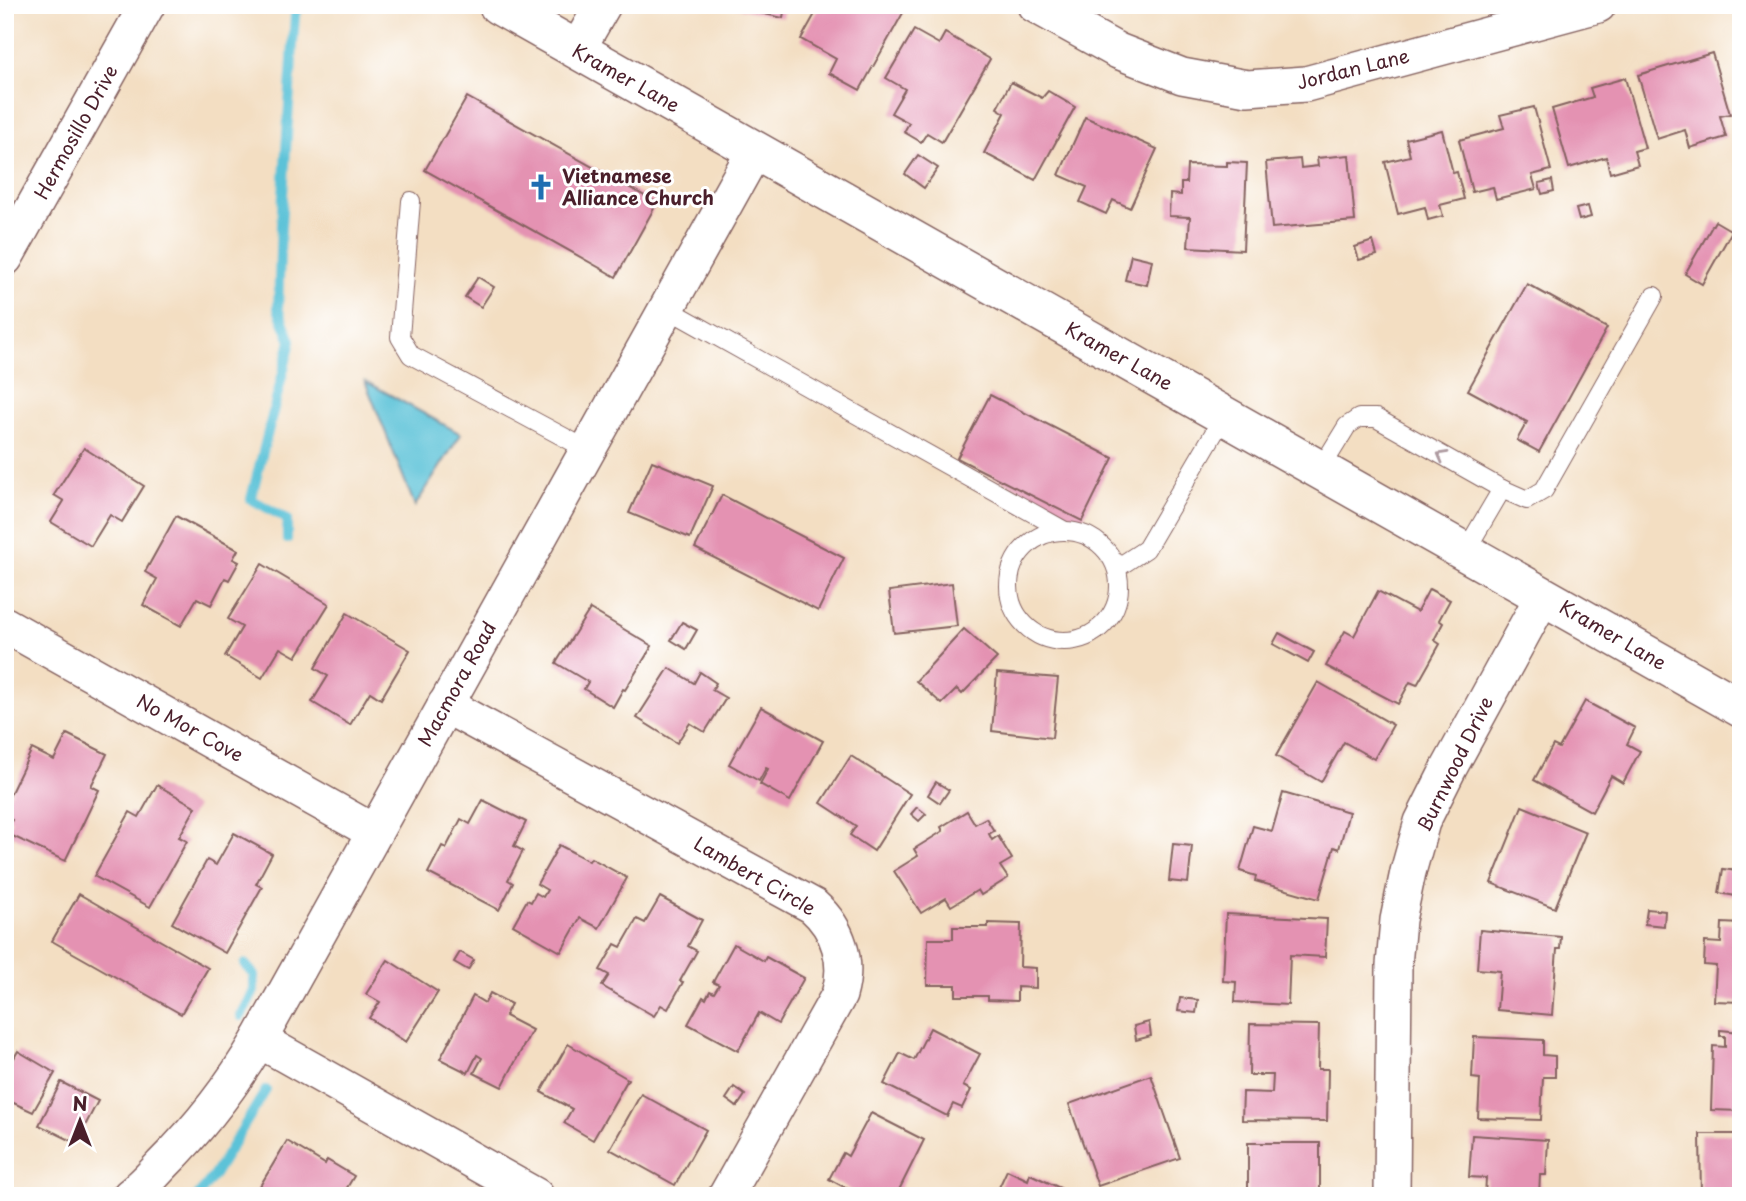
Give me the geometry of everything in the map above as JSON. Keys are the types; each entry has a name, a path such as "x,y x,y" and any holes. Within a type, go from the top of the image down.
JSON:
{"street":[{"name":"Hermosillo Drive","path":"5,258 146,5"},
{"name":"Kramer Lane","path":"498,5 1741,708"},
{"path":"577,50 603,5"},
{"name":"Jordan Lane","path":"1035,5 1118,51 1182,76 1247,88 1306,84 1598,5"},
{"name":"Macmora Road","path":"130,1196 206,1117 240,1072 755,150"},
{"name":"Burnwood Drive","path":"1392,1196 1394,965 1398,920 1408,872 1428,811 1543,596"},
{"name":"No Mor Cove","path":"5,625 374,832"},
{"name":"Lambert Circle","path":"445,705 814,906 835,932 844,969 844,981 839,995 726,1196"},
{"path":"259,1040 536,1196"}],"lane":[{"path":"411,201 400,337 411,355 588,450"},
{"path":"1320,470 1347,425 1359,418 1376,418 1502,489 1527,500 1544,490 1654,296"},
{"path":"668,309 1065,531 1091,538 1102,545 1117,568 1120,586 1116,604 1107,620 1094,632 1076,639 1058,640 1040,635 1025,625 1014,610 1009,592 1011,573 1018,556 1030,543 1046,534 1065,531"},
{"path":"1117,568 1146,549 1224,416"},
{"path":"1465,552 1502,489"}],"water":[{"path":"365,381 461,434 415,506"}],"building":[{"path":"723,5 785,5 783,18"},
{"path":"820,5 889,5 903,13 860,90 829,73 836,59 801,39"},
{"path":"1274,5 1307,5 1306,9"},
{"path":"914,30 939,44 945,33 990,59 942,142 927,133 921,142 904,132 909,123 891,113 905,89 886,78"},
{"path":"1712,53 1730,114 1720,116 1726,137 1690,148 1685,130 1657,139 1638,75"},
{"path":"1625,78 1645,148 1634,151 1638,165 1610,173 1606,157 1569,168 1552,109 1593,97 1590,88"},
{"path":"1011,82 1042,98 1048,91 1075,107 1035,180 984,153 1005,113 997,108"},
{"name":"Vietnamese Alliance Church","path":"467,97 657,203 616,277 425,170"},
{"path":"1534,107 1551,170 1532,175 1536,189 1496,199 1493,187 1472,192 1459,140 1504,128 1500,115"},
{"path":"1085,117 1157,149 1130,208 1113,200 1106,214 1080,202 1087,187 1059,175"},
{"path":"1442,130 1453,173 1457,172 1464,199 1440,205 1443,216 1428,220 1425,207 1398,214 1385,162 1410,156 1406,139"},
{"path":"918,155 938,168 924,188 905,174"},
{"path":"1349,155 1355,221 1272,228 1266,162 1300,159 1301,168 1318,166 1317,158"},
{"path":"1227,162 1247,163 1243,250 1188,247 1190,217 1169,216 1170,194 1181,195 1181,183 1186,183 1187,165 1227,166"},
{"path":"1552,180 1554,191 1542,194 1539,183"},
{"path":"1588,206 1591,217 1579,220 1576,209"},
{"path":"1715,221 1732,231 1702,284 1685,274"},
{"path":"1373,241 1377,255 1359,260 1355,247"},
{"path":"1131,255 1152,260 1147,285 1125,280"},
{"path":"478,277 494,287 481,307 465,297"},
{"path":"1527,284 1607,328 1539,452 1517,440 1527,422 1468,390"},
{"path":"990,395 1113,458 1082,521 957,458"},
{"path":"84,448 144,486 122,522 110,515 91,546 51,522 64,501 54,495"},
{"path":"652,461 713,486 690,538 629,513"},
{"path":"722,495 844,558 818,611 695,548"},
{"path":"176,516 238,550 233,559 239,562 229,580 225,578 211,605 197,598 181,626 143,605 157,579 145,572"},
{"path":"262,564 329,604 296,657 280,648 262,678 225,656 242,627 228,619"},
{"path":"952,583 957,626 894,633 889,591"},
{"path":"1429,589 1450,600 1439,620 1443,623 1434,640 1440,644 1417,685 1410,682 1398,704 1326,666 1345,631 1354,636 1378,591 1417,612"},
{"path":"590,609 652,646 613,707 584,689 588,682 556,663"},
{"path":"347,613 410,650 381,699 370,692 350,725 312,702 328,676 315,668"},
{"path":"682,622 697,630 686,649 671,640"},
{"path":"964,629 997,658 962,694 957,689 942,704 916,681"},
{"path":"1279,633 1314,652 1308,663 1273,644"},
{"path":"669,668 694,683 700,672 716,683 712,690 726,698 705,732 690,723 677,743 637,718"},
{"path":"997,673 1058,678 1052,738 992,731"},
{"path":"1318,682 1393,725 1374,759 1344,742 1321,782 1276,756"},
{"path":"1585,701 1635,728 1627,744 1640,751 1623,783 1611,776 1592,812 1534,780 1553,745 1559,748"},
{"path":"761,707 823,741 790,801 760,784 768,769 766,768 759,781 729,764"},
{"path":"67,734 107,754 91,786 99,790 65,861 6,833 12,820 5,816 5,805 32,749 54,760"},
{"path":"851,756 910,794 874,851 850,835 856,826 821,803"},
{"path":"936,782 949,790 940,803 928,795"},
{"path":"157,785 196,807 179,837 187,841 150,907 94,876 130,812 139,817"},
{"path":"1283,793 1349,812 1339,849 1334,847 1319,899 1255,881 1256,876 1240,871 1253,826 1272,831"},
{"path":"483,800 526,822 514,846 523,851 508,880 513,883 499,910 428,873 442,846 446,848 461,819 470,824"},
{"path":"1522,806 1586,832 1555,908 1491,883"},
{"path":"917,807 926,814 919,821 911,814"},
{"path":"967,811 975,824 986,818 994,831 989,834 992,840 998,836 1012,859 1000,866 1008,878 981,895 978,890 951,906 946,898 921,913 894,871 918,856 914,849 943,831 941,827"},
{"path":"234,833 272,854 256,884 262,887 225,953 172,923 207,860 216,865"},
{"path":"1173,844 1192,846 1188,883 1169,881"},
{"path":"559,845 589,861 591,858 627,878 599,928 580,918 561,952 513,925 527,900 531,902 536,893 543,897 547,890 537,884"},
{"path":"1739,857 1741,897 1719,893 1723,869 1737,871"},
{"path":"79,894 208,968 181,1014 52,941"},
{"path":"660,897 702,920 688,946 697,951 680,981 683,982 668,1009 661,1005 654,1016 602,986 609,975 600,970 615,944 621,947 637,919 645,923"},
{"path":"1647,909 1665,911 1664,926 1645,924"},
{"path":"1226,914 1327,919 1325,957 1290,955 1288,1005 1235,1002 1236,982 1223,981"},
{"path":"988,923 1021,924 1020,967 1036,968 1036,988 1017,987 1017,1001 988,1000 988,996 956,996 956,985 927,985 928,939 953,939 953,927 988,927"},
{"path":"1722,923 1741,924 1741,1002 1714,1001 1716,966 1704,965 1705,942 1721,943"},
{"path":"1480,930 1561,937 1560,949 1557,949 1552,1015 1497,1010 1500,971 1477,969"},
{"path":"734,944 764,961 766,957 804,978 778,1024 759,1013 738,1051 688,1024 703,997 706,999 710,991 714,993 719,985 713,982"},
{"path":"460,952 474,960 468,970 454,962"},
{"path":"388,960 438,992 406,1042 369,1018 380,1002 366,994"},
{"path":"490,993 511,1004 505,1016 532,1030 502,1087 474,1073 482,1058 477,1055 468,1073 440,1059 473,996 485,1003"},
{"path":"1180,998 1198,1000 1196,1013 1178,1011"},
{"path":"1149,1022 1151,1036 1136,1040 1134,1026"},
{"path":"1250,1024 1319,1025 1318,1069 1328,1069 1327,1121 1242,1120 1243,1092 1272,1093 1273,1075 1249,1075"},
{"path":"930,1028 980,1054 963,1086 971,1090 962,1108 953,1104 947,1116 884,1084 900,1053 914,1060"},
{"path":"1720,1030 1741,1032 1741,1111 1711,1110 1713,1046 1725,1047 1725,1036 1720,1036"},
{"path":"1474,1037 1543,1040 1543,1055 1555,1056 1555,1077 1543,1077 1541,1120 1478,1118 1480,1079 1472,1078"},
{"path":"568,1044 628,1079 593,1140 564,1123 572,1109 541,1092"},
{"path":"18,1051 55,1073 33,1112 5,1099 5,1074"},
{"path":"1151,1075 1180,1158 1098,1186 1069,1104"},
{"path":"61,1082 98,1101 76,1143 39,1125"},
{"path":"734,1087 745,1095 737,1107 726,1099"},
{"path":"641,1094 706,1130 675,1185 610,1149"},
{"path":"871,1113 924,1140 896,1196 861,1196 829,1179 843,1153 848,1156"},
{"path":"1700,1134 1741,1134 1741,1196 1701,1196"},
{"path":"1472,1135 1548,1140 1546,1175 1540,1175 1539,1196 1485,1196 1486,1178 1469,1177"},
{"path":"287,1141 325,1164 327,1160 354,1176 342,1196 254,1196"},
{"path":"1248,1143 1320,1143 1320,1196 1248,1196"},
{"path":"1007,1170 1028,1180 1030,1174 1077,1196 999,1196 996,1194"}],"waterway":[{"path":"287,539 287,519 251,499 291,341 278,309 295,15 301,5"},
{"path":"241,1016 254,991 254,975 245,964"},
{"path":"198,1196 214,1175 266,1090"}],"place":[{"name":"Vietnamese Alliance Church","path":"541,187"}]}
